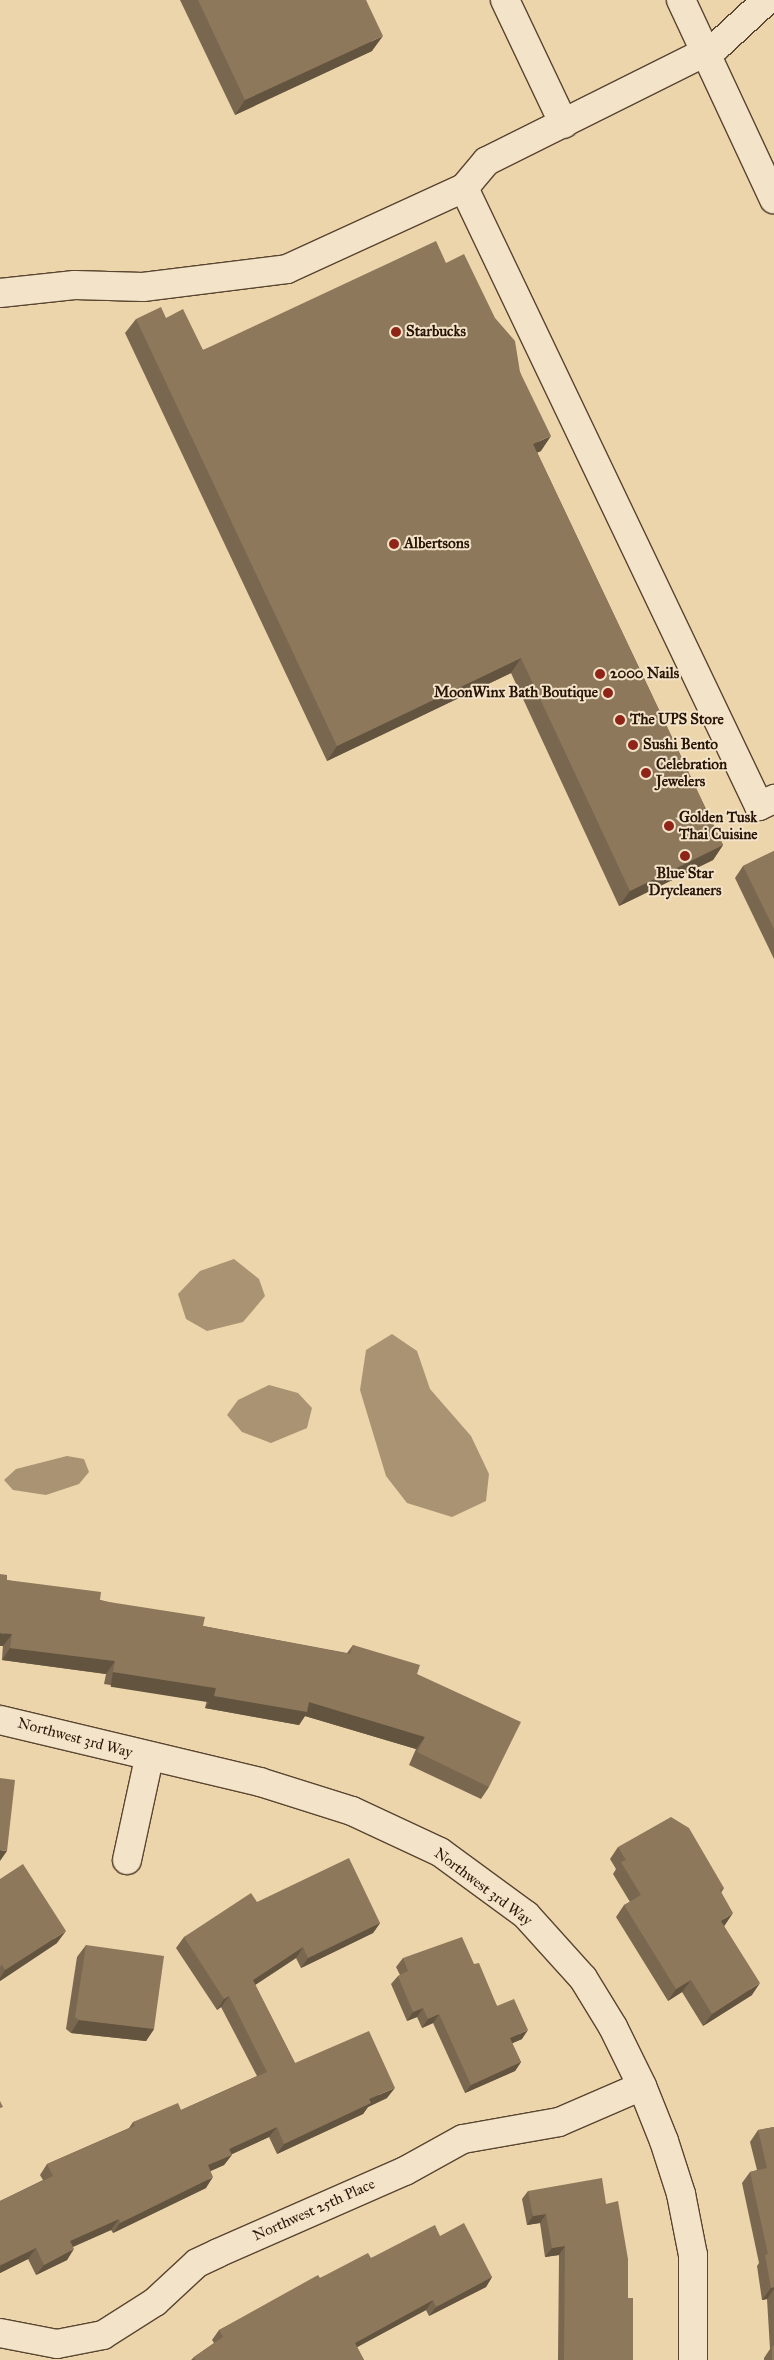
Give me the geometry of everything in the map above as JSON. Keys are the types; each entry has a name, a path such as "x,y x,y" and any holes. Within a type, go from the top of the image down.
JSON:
{"street":[{"path":"505,0 564,124"},
{"path":"681,0 774,199"},
{"path":"0,293 75,285 143,288 287,269 464,188 487,161 716,47 767,0"},
{"path":"464,188 759,806 774,799"},
{"name":"Northwest 3rd Way","path":"0,1720 34,1726 149,1758 260,1782 342,1808 440,1852 526,1915 583,1978 613,2027 642,2086 681,2194 693,2256 693,2360"},
{"name":"Northwest 3rd Way","path":"127,1860 149,1758"},
{"name":"Northwest 25th Place","path":"0,2333 58,2344 103,2335 155,2302 197,2263 218,2252 405,2170 464,2139 559,2122 642,2086"}],"shaded area":[{"path":"234,1259 259,1279 265,1296 243,1322 207,1331 186,1319 178,1294 200,1271"},
{"path":"392,1334 417,1351 430,1389 471,1436 489,1474 486,1501 452,1517 407,1503 386,1476 360,1390 366,1350"},
{"path":"269,1385 298,1393 312,1408 307,1428 271,1443 242,1432 227,1415 238,1400"},
{"path":"67,1456 84,1459 89,1472 79,1484 46,1495 13,1490 4,1480 16,1469"}],"building":[{"path":"198,0 366,0 383,36 245,100"},
{"name":"Albertsons","path":"436,241 446,263 464,254 495,318 515,341 520,372 551,436 533,444 723,845 630,891 521,658 337,746 136,319 161,307 166,318 183,309 203,350"},
{"path":"774,851 774,929 743,866"},
{"path":"0,1574 7,1575 7,1580 101,1592 100,1600 109,1602 205,1617 203,1626 350,1654 353,1645 420,1665 417,1674 521,1722 489,1787 417,1752 425,1737 309,1702 307,1712 214,1696 216,1688 113,1672 115,1661 10,1648 12,1634 0,1633"},
{"path":"0,1778 15,1780 7,1851 0,1850"},
{"path":"671,1817 689,1828 724,1888 720,1890 733,1913 721,1921 760,1983 712,2014 691,1980 676,1989 624,1905 641,1895 621,1862 626,1860 618,1847"},
{"path":"349,1858 380,1923 308,1958 303,1947 253,1980 295,2063 369,2031 395,2088 369,2099 371,2103 284,2144 277,2127 229,2149 232,2155 208,2165 213,2177 120,2223 119,2219 70,2241 74,2249 44,2265 36,2248 1,2265 0,2201 53,2176 47,2164 135,2126 133,2122 178,2103 181,2110 267,2072 229,1996 224,1999 184,1937 251,1893 257,1902"},
{"path":"23,1864 66,1931 5,1970 2,1965 0,1966 0,1879"},
{"path":"462,1937 474,1964 479,1963 497,2006 514,1999 528,2030 510,2038 521,2062 471,2085 439,2014 428,2019 423,2008 413,2012 398,1976 408,1971 403,1958"},
{"path":"86,1945 164,1956 154,2029 79,2020 75,2017"},
{"path":"774,2127 774,2287 771,2288 765,2255 768,2254 750,2172 767,2168 758,2130"},
{"path":"602,2178 606,2204 618,2201 628,2259 628,2298 633,2298 633,2360 564,2360 565,2246 552,2248 546,2214 533,2216 528,2191"},
{"path":"464,2223 492,2277 436,2307 433,2300 355,2343 364,2360 195,2360 194,2357 223,2337 219,2330 318,2275 320,2278 368,2253 371,2258 435,2225 440,2236"},
{"path":"772,2346 774,2346 774,2360 772,2360"}],"place":[{"name":"Starbucks","path":"396,332"},
{"name":"Albertsons","path":"394,544"},
{"name":"2000 Nails","path":"600,674"},
{"name":"MoonWinx Bath Boutique","path":"608,693"},
{"name":"The UPS Store","path":"620,720"},
{"name":"Sushi Bento","path":"633,745"},
{"name":"Celebration Jewelers","path":"646,773"},
{"name":"Golden Tusk Thai Cuisine","path":"669,826"},
{"name":"Blue Star Drycleaners","path":"685,856"}]}
